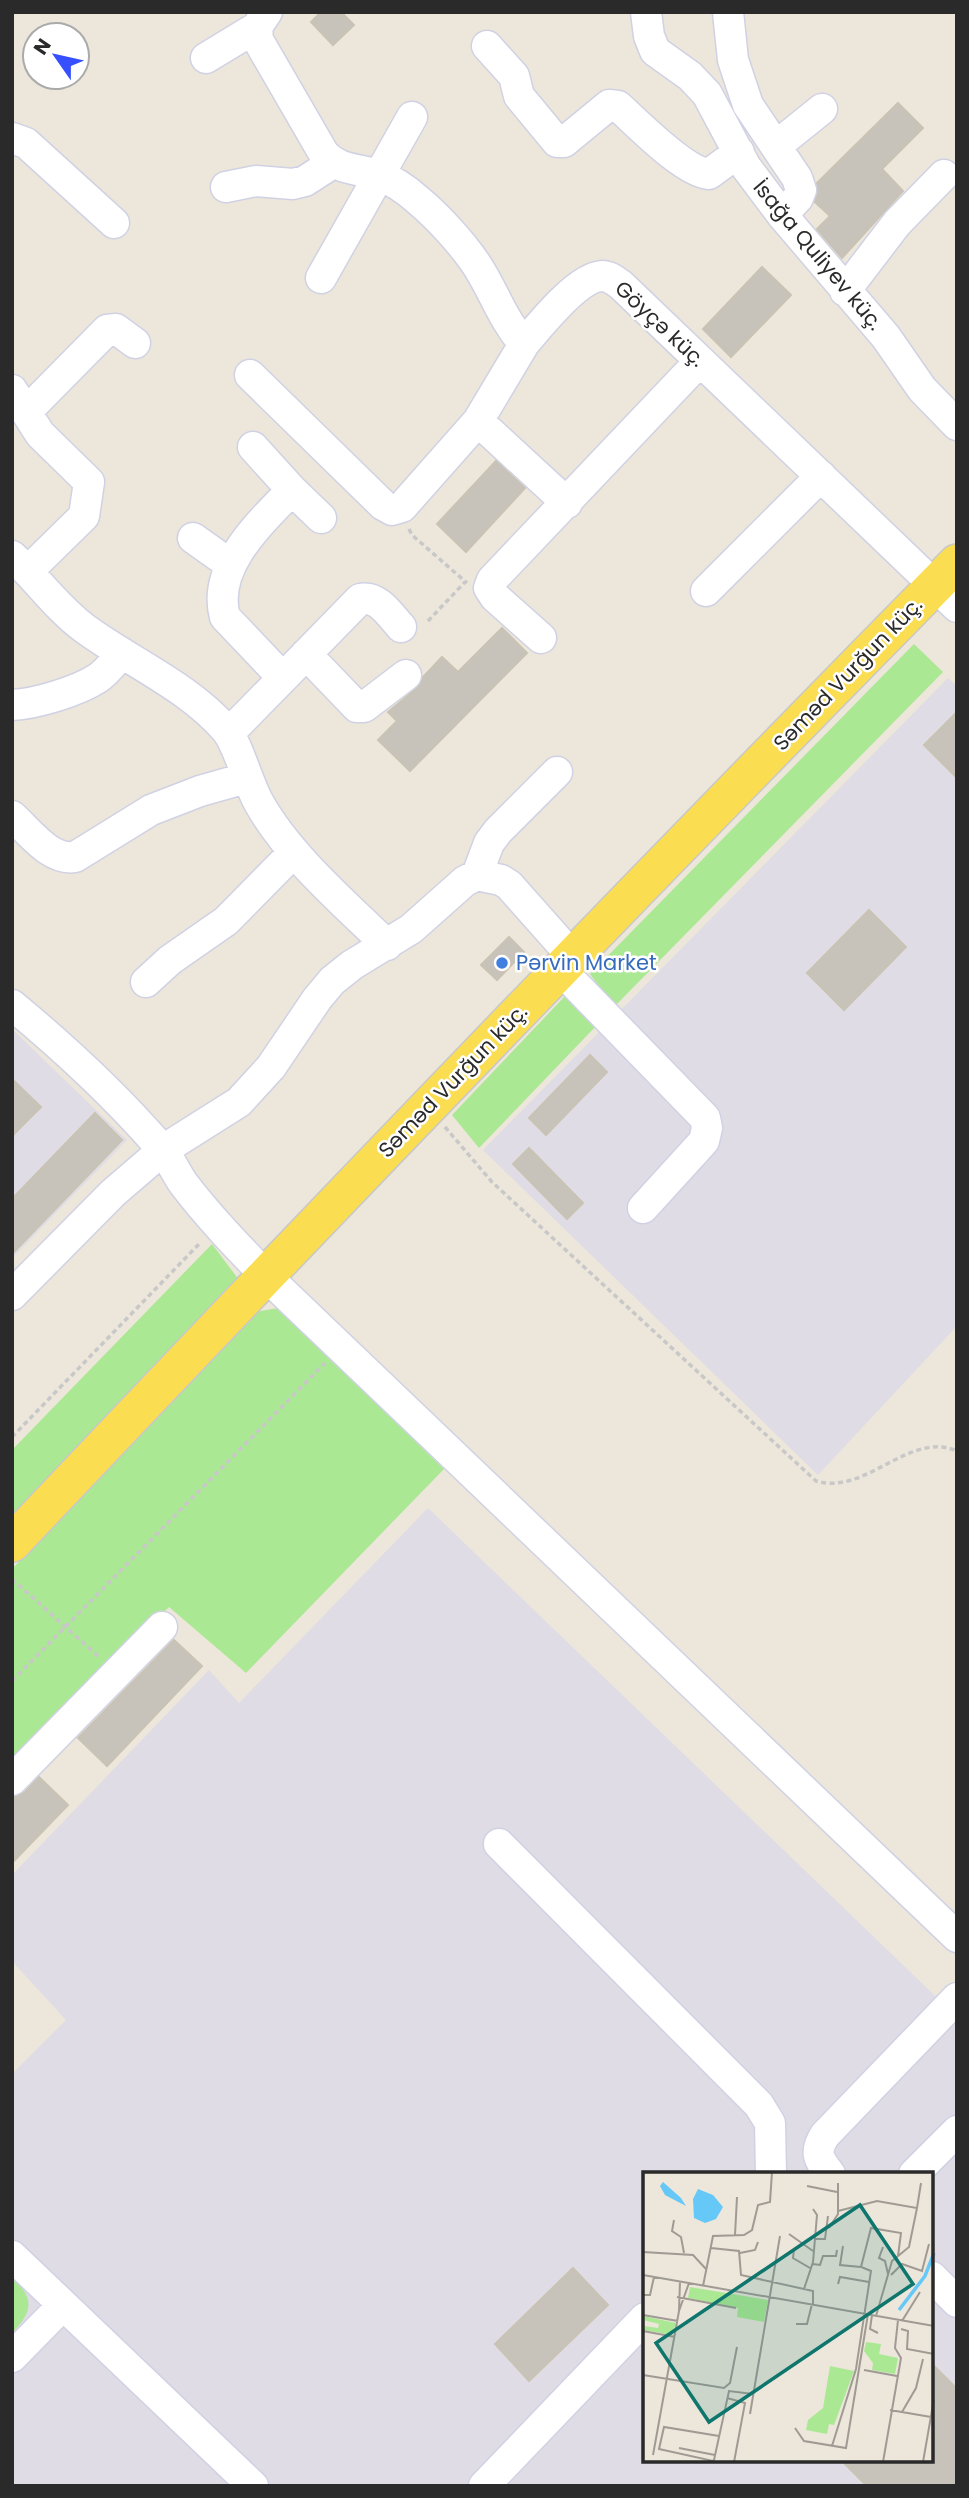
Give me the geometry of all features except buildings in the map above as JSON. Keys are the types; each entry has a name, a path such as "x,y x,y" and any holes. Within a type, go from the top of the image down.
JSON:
{"main road":[{"name":"Səməd Vurğun küç.","path":"12,1543 566,962 950,585"}],"street":[{"name":"İsağa Quliyev küç.","path":"646,12 649,36 655,51 690,76 707,94 746,167 782,215 886,337 922,389 955,421"},
{"path":"728,12 733,60 748,105 797,178 801,190 798,198 782,215"},
{"path":"206,58 262,20"},
{"path":"250,375 383,505 392,510 402,507 478,421 524,344 502,315 474,261 418,200 377,175 344,168 333,163 324,154 258,40 262,20"},
{"path":"486,47 514,76 519,96 557,142 564,142 609,105 618,106 699,174 709,174 739,152"},
{"path":"776,146 822,109"},
{"path":"321,278 412,117"},
{"path":"12,138 26,143 114,223"},
{"path":"226,187 248,181 293,184 305,181 333,163"},
{"path":"845,290 897,223 944,175"},
{"name":"Göyçə küç.","path":"524,344 569,296 588,281 599,276 609,277 621,285 821,476 950,585"},
{"path":"135,343 116,329 107,330 16,395 40,434 89,482 84,516 20,564 65,612 196,703 229,733 258,803 281,837 387,945"},
{"path":"477,585 492,580 700,361"},
{"path":"478,421 567,503"},
{"path":"253,447 321,519"},
{"path":"706,591 821,476"},
{"path":"283,678 225,617 222,605 231,565 244,544 292,490"},
{"path":"193,538 231,565"},
{"path":"477,585 495,597 541,638"},
{"path":"229,733 360,599 368,597 414,624"},
{"path":"12,705 23,705 82,687 101,676 122,653"},
{"path":"306,654 357,707 364,707 406,675"},
{"path":"477,875 489,843 498,831 557,772"},
{"path":"12,816 56,856 75,857 151,810 200,790 246,778"},
{"path":"146,982 170,960 226,921 294,852"},
{"path":"12,1295 113,1193 163,1150 239,1102 271,1067 332,981 352,965 411,929 465,881 477,875 509,885 566,962 705,1118 707,1128 704,1141 643,1209"},
{"path":"12,1005 134,1118 163,1150 182,1181 217,1226 265,1275 957,1937"},
{"path":"12,1780 162,1627"},
{"path":"499,1844 759,2105 770,2123 771,2172"},
{"path":"829,2172 819,2158 817,2147 825,2135 957,1998"},
{"path":"916,2172 957,2131"},
{"path":"12,2256 253,2486"},
{"path":"934,2279 957,2302"},
{"path":"12,2357 63,2305"},
{"path":"484,2486 643,2320"}],"path":[{"path":"402,507 412,535 477,585 414,624"},
{"path":"428,1107 492,1182 816,1481 830,1485 846,1482 926,1447 946,1446 957,1451"},
{"path":"12,1437 217,1226"},
{"path":"12,1681 330,1358"},
{"path":"12,1579 100,1659"}],"shaded area":[{"path":"948,678 957,686 957,1326 818,1475 483,1150"},
{"path":"12,1029 127,1140 12,1258"},
{"path":"428,1508 957,2017 957,2486 12,2486 12,2074 66,2020 12,1961 12,1875 209,1670 239,1703"}],"green space":[{"path":"914,644 943,672 614,1007 590,974"},
{"path":"565,996 598,1024 479,1148 452,1115"},
{"path":"212,1244 239,1280 12,1520 12,1450"},
{"path":"278,1308 444,1469 246,1673 169,1607 12,1764 12,1569 255,1312"},
{"path":"12,2277 25,2292 28,2305 24,2318 12,2333"}],"place":[{"name":"Pərvin Market","path":"502,963"}]}
